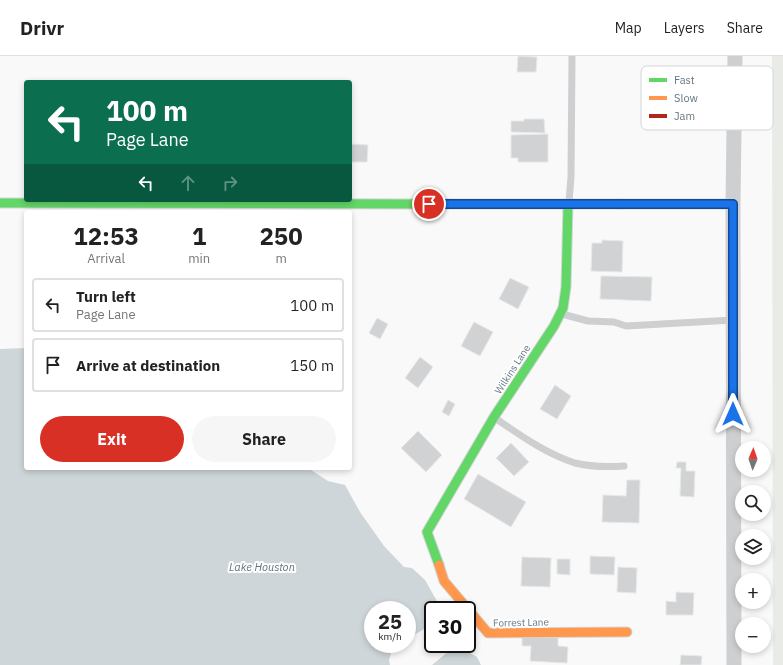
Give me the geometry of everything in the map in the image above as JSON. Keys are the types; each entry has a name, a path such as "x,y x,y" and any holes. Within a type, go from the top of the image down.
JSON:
{"street":[{"path":"735,56 735,66"},
{"path":"734,130 734,665"},
{"path":"0,203 733,204"},
{"name":"Wilkins Lane","path":"427,532 494,417 554,326 563,308 566,287 568,204"},
{"name":"Forrest Lane","path":"427,532 444,581 488,633 627,632"}],"lane":[{"path":"568,204 571,177 572,56"},
{"path":"560,314 588,321 614,322 626,326 733,320"},
{"path":"494,417 534,444 576,463 599,467 624,466"}],"shaded area":[{"path":"772,56 783,56 783,665 773,665"}],"water":[{"name":"Lake Houston","path":"24,348 24,470 311,470 328,481 345,485 360,512 384,546 404,567 412,568 425,580 437,601 424,601 424,629 416,634 416,601 364,601 364,653 391,653 389,660 390,665 0,665 0,349"},
{"path":"446,653 470,653 477,657 481,665 432,665"}],"building":[{"path":"518,56 537,57 536,72 517,72"},
{"path":"524,119 544,119 545,133 511,132 511,121 524,121"},
{"path":"548,134 548,162 518,162 518,158 511,158 511,135"},
{"path":"352,144 368,145 367,162 352,162"},
{"path":"602,240 623,241 622,272 591,271 592,243 602,243"},
{"path":"601,276 652,277 651,301 600,299"},
{"path":"510,278 529,287 518,309 499,299"},
{"path":"377,318 388,324 380,339 369,333"},
{"path":"474,322 493,332 480,356 461,346"},
{"path":"420,357 433,367 418,388 405,378"},
{"path":"555,385 571,396 557,419 540,409"},
{"path":"448,400 455,404 449,416 442,412"},
{"path":"418,431 442,455 426,472 401,448"},
{"path":"511,443 529,462 514,476 496,458"},
{"path":"677,462 686,462 686,471 695,471 694,497 680,496 681,468 676,468"},
{"path":"478,474 526,502 511,527 464,499"},
{"path":"627,480 640,480 639,523 602,522 603,495 626,496"},
{"path":"590,556 615,557 614,575 590,574"},
{"path":"522,557 551,558 550,587 521,586"},
{"path":"557,559 570,559 570,575 557,574"},
{"path":"618,567 637,568 636,593 617,592"},
{"path":"676,592 694,593 693,615 666,615 666,601 676,602"},
{"path":"522,633 558,635 558,646 568,647 567,663 530,661 531,646 522,646"},
{"path":"681,655 702,656 701,665 680,665"}],"traffic: fast":[{"path":"0,203 416,204"},
{"path":"439,565 427,532 494,417 554,326 563,308 566,287 568,204"}],"traffic: slow":[{"path":"416,204 619,204"},
{"path":"439,565 444,581 488,633 627,632"}],"traffic: jam":[{"path":"619,204 733,204"}],"route":[{"path":"429,204 733,204 733,414"}]}
